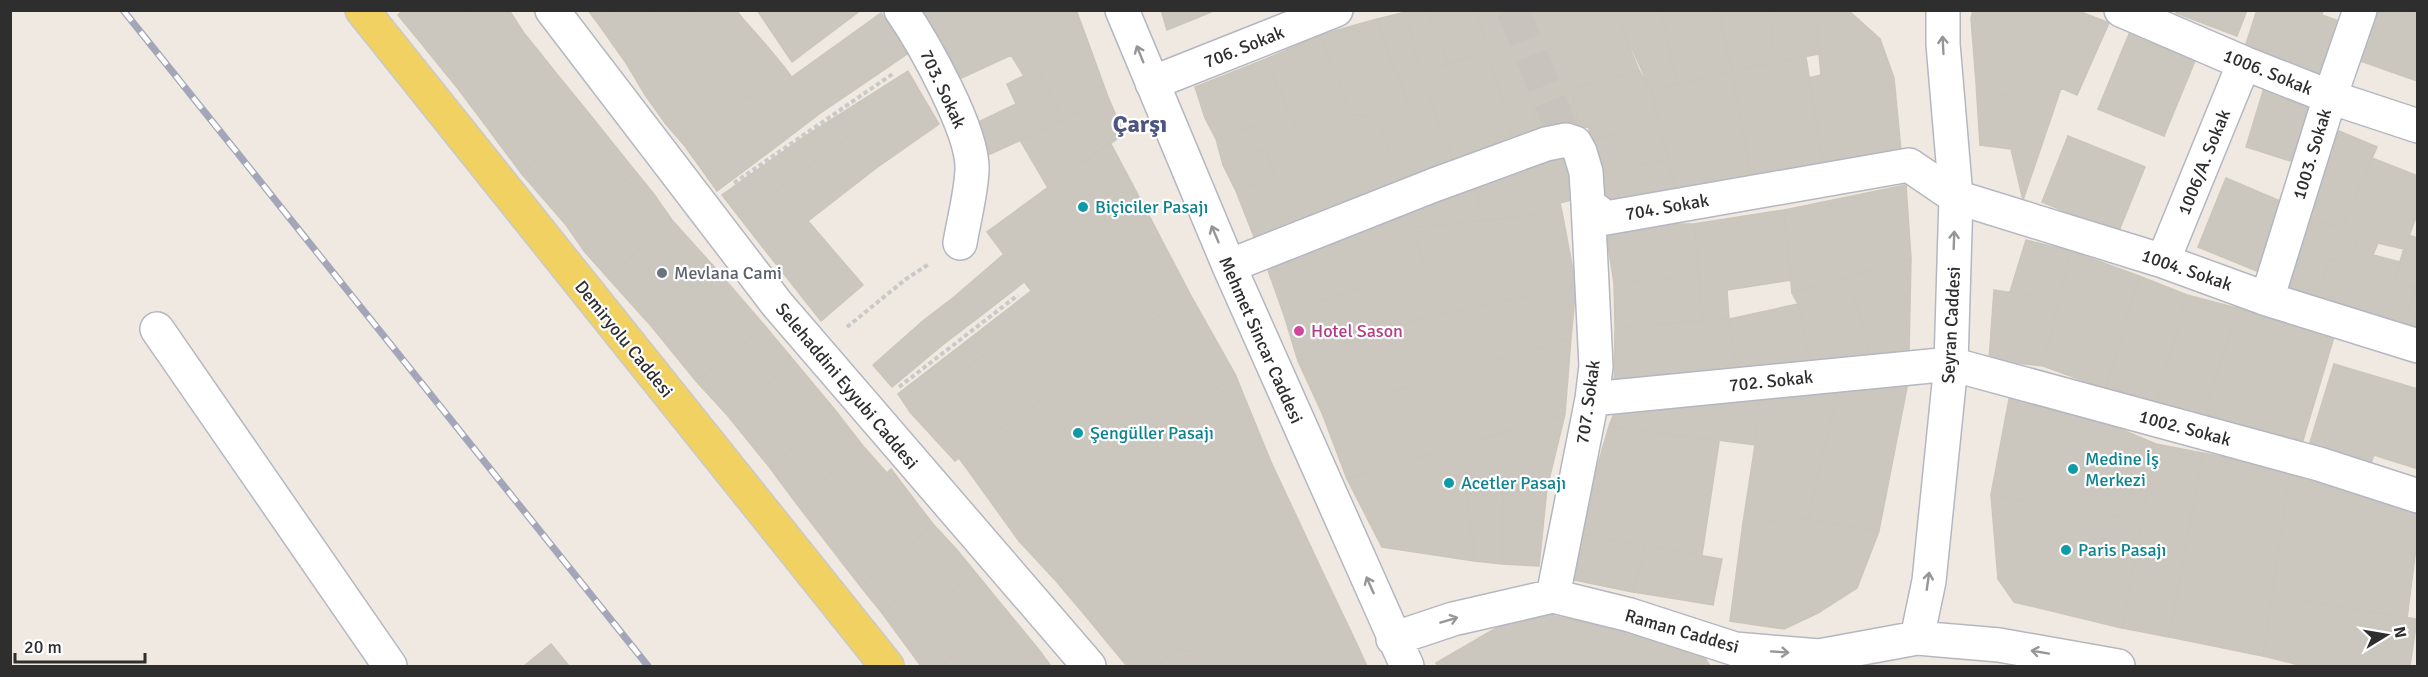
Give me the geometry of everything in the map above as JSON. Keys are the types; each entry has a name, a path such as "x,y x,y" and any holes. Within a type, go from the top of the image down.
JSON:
{"main road":[{"name":"Demiryolu Caddesi","path":"362,10 887,666"}],"street":[{"name":"Selehaddini Eyyubi Caddesi","path":"552,10 817,353 1089,666"},
{"name":"703. Sokak","path":"901,10 949,96 965,136 972,168 960,243"},
{"name":"Mehmet Sincar Caddesi","path":"1122,10 1229,266 1400,653"},
{"name":"706. Sokak","path":"1152,83 1312,17 1336,10"},
{"name":"1006. Sokak","path":"2121,10 2330,97 2418,126"},
{"name":"1003. Sokak","path":"2267,299 2330,97 2360,10"},
{"name":"Seyran Caddesi","path":"1917,638 1929,581 1951,364 1956,197 1939,11"},
{"name":"1006/A. Sokak","path":"2163,261 2244,63"},
{"path":"1229,266 1434,185 1546,144 1566,140 1575,143 1581,152 1586,172 1588,204"},
{"name":"704. Sokak","path":"1588,204 1606,218 1909,165 1956,197"},
{"name":"1004. Sokak","path":"1956,197 2163,261 2267,299 2418,346"},
{"name":"707. Sokak","path":"1553,596 1592,399 1596,366 1588,204"},
{"path":"157,329 390,666"},
{"name":"702. Sokak","path":"1592,399 1951,364"},
{"name":"1002. Sokak","path":"1951,364 2319,464 2418,496"},
{"name":"Raman Caddesi","path":"1400,653 1453,619 1553,596 1630,615 1739,658 1819,656 1917,638 1999,645 2118,666"}],"path":[{"path":"701,205 897,72 924,48"},
{"path":"817,353 906,279 960,243"},
{"path":"869,413 902,383 1018,295"}],"building":[{"path":"403,10 471,10 425,48 398,15"},
{"path":"471,10 509,10 524,33 459,90 425,48"},
{"path":"588,10 620,10 599,25"},
{"path":"620,10 651,10 668,32 626,63 599,25"},
{"path":"651,10 698,10 668,32"},
{"path":"698,10 736,10 744,20 645,95 626,63"},
{"path":"757,10 861,10 792,62"},
{"path":"911,10 1076,10 1081,23 953,82"},
{"path":"1161,10 1210,10 1211,12 1167,30"},
{"path":"1427,10 1448,63 1420,72 1406,12"},
{"path":"1427,10 1475,10 1488,52 1448,63"},
{"path":"1475,10 1526,10 1557,93 1506,111"},
{"path":"1526,10 1614,10 1639,70 1557,93"},
{"path":"1614,10 1661,10 1677,85 1651,90"},
{"path":"1661,10 1718,10 1732,71 1677,85"},
{"path":"1718,10 1770,10 1774,62 1732,71"},
{"path":"1770,10 1815,10 1820,54 1774,62"},
{"path":"1815,10 1848,10 1880,39 1894,78 1901,151 1823,166 1808,78 1821,75"},
{"path":"1973,10 2076,10 2109,23 2077,95 2061,88 2052,115 1976,82 1971,18"},
{"path":"2177,10 2247,10 2237,36 2176,13"},
{"path":"2257,10 2323,10 2322,15 2347,24 2328,79 2244,50"},
{"path":"2369,10 2418,12 2417,81 2352,58"},
{"path":"1406,12 1420,72 1398,79 1377,19"},
{"path":"881,13 910,52 819,114 792,77"},
{"path":"1377,19 1409,107 1377,119 1351,114 1320,35"},
{"path":"744,20 766,45 665,123 645,95"},
{"path":"1081,23 1108,97 1063,121 1038,69 1024,76 1011,55"},
{"path":"524,33 556,73 489,130 459,90"},
{"path":"2129,34 2195,61 2164,136 2098,109"},
{"path":"1320,35 1351,114 1300,135 1266,59"},
{"path":"766,45 785,68 684,145 665,123"},
{"path":"1488,52 1516,147 1455,166 1420,72"},
{"path":"1806,57 1823,166 1752,182 1732,71"},
{"path":"1266,59 1279,91 1205,118 1195,87"},
{"path":"785,68 819,114 785,140 749,95"},
{"path":"1038,69 1063,121 988,155 974,124 1016,104 1007,84"},
{"path":"1639,70 1651,90 1659,122 1589,141 1589,126 1580,129 1571,90"},
{"path":"908,71 920,92 852,134 817,161 801,139"},
{"path":"1732,71 1752,182 1677,197 1651,90"},
{"path":"1420,72 1455,166 1405,189 1377,119 1409,107 1398,79"},
{"path":"556,73 591,116 521,173 489,130"},
{"path":"1976,82 2052,115 2023,200 2011,149 1980,145"},
{"path":"2264,88 2313,103 2294,162 2246,147"},
{"path":"1571,90 1580,129 1542,139 1531,102"},
{"path":"1279,91 1289,113 1216,139 1205,118"},
{"path":"920,92 939,124 879,166 852,134"},
{"path":"749,95 785,140 717,191 684,145"},
{"path":"1108,97 1124,134 1048,188 1020,140"},
{"path":"1531,102 1542,139 1516,147 1506,111"},
{"path":"1289,113 1300,135 1223,165 1216,139"},
{"path":"1351,114 1377,119 1405,189 1268,241 1254,237 1236,191 1275,177 1265,149"},
{"path":"591,116 636,172 566,225 521,173"},
{"path":"1659,122 1668,159 1597,174 1589,141"},
{"path":"2339,131 2377,147 2341,230 2304,214"},
{"path":"852,134 879,166 808,221 863,285 821,321 739,217"},
{"path":"2068,136 2145,167 2118,233 2042,202"},
{"path":"801,139 817,161 739,217 722,195"},
{"name":"Biçiciler Pasajı","path":"1110,142 1155,227 1044,308 987,232"},
{"path":"1265,149 1275,177 1236,191 1223,165"},
{"path":"1564,158 1575,199 1560,203 1562,212 1481,221 1476,178"},
{"path":"2372,158 2418,176 2418,212 2404,249 2341,230"},
{"path":"1668,159 1677,197 1605,208 1597,174"},
{"path":"636,172 653,193 584,251 566,225"},
{"path":"1476,178 1481,221 1411,228 1404,209"},
{"path":"2226,178 2292,206 2264,274 2198,247"},
{"path":"1906,185 1911,259 1792,293 1784,210"},
{"path":"653,193 672,220 608,278 584,251"},
{"path":"1404,209 1424,265 1284,315 1264,259"},
{"path":"1784,210 1791,280 1727,290 1729,319 1702,320 1694,224"},
{"path":"1562,212 1576,286 1415,320 1298,361 1284,315 1424,265 1411,228"},
{"path":"2304,214 2359,236 2348,264 2330,258 2315,298 2279,289"},
{"path":"1674,219 1677,224 1694,224 1700,276 1614,283 1605,227"},
{"name":"Mevlana Cami","path":"672,220 716,269 652,327 608,278"},
{"path":"1155,227 1190,294 955,461 910,412 1044,308"},
{"path":"2408,235 2418,238 2418,328 2405,324 2416,288 2394,281"},
{"path":"2359,236 2378,243 2373,255 2400,262 2394,281 2416,288 2405,324 2315,298 2330,258 2348,264"},
{"path":"2026,240 2071,251 2059,300 2010,292"},
{"path":"2071,251 2139,276 2106,389 2043,366"},
{"path":"1004,254 1024,282 974,321 954,297"},
{"path":"1911,259 1909,352 1872,361 1849,276"},
{"path":"716,269 765,326 696,381 652,327"},
{"path":"1700,276 1702,320 1615,328 1614,283"},
{"path":"1849,276 1872,361 1812,369 1798,304 1792,293"},
{"path":"2139,276 2187,295 2156,403 2106,389"},
{"path":"1576,286 1571,338 1322,413 1298,361 1415,320"},
{"path":"1994,290 2059,300 2043,366 1989,360"},
{"path":"1031,291 1044,308 988,352 973,336"},
{"name":"Şengüller Pasajı","path":"1190,294 1235,374 1097,484 1019,541 959,458"},
{"path":"2187,295 2237,308 2204,418 2156,403"},
{"path":"954,297 974,321 945,343 924,320"},
{"path":"1798,304 1812,369 1739,379 1729,319"},
{"path":"2237,308 2334,337 2301,447 2204,418"},
{"path":"1729,319 1739,379 1614,392 1615,328"},
{"path":"924,320 945,343 892,387 873,365"},
{"path":"765,326 795,362 728,416 696,381"},
{"path":"973,336 988,352 910,412 898,394"},
{"path":"1571,338 1565,414 1347,479 1322,413"},
{"path":"795,362 835,410 770,468 728,416"},
{"path":"2334,364 2418,389 2418,469 2374,455 2369,468 2308,449"},
{"path":"1235,374 1271,462 1124,557 1111,539 1057,582 1019,541 1097,484"},
{"path":"1909,377 1879,531 1808,519 1839,386"},
{"name":"Medine İş Merkezi","path":"2012,383 2156,444 2142,520 1991,495"},
{"path":"1839,386 1808,519 1743,523 1755,445 1759,394"},
{"path":"1759,394 1755,445 1609,426 1618,404"},
{"path":"835,410 863,446 796,503 770,468"},
{"name":"Acetler Pasajı","path":"1565,414 1547,488 1466,490 1475,561 1382,547 1347,479"},
{"path":"1609,426 1719,442 1702,555 1578,534"},
{"path":"2156,444 2203,453 2169,637 2122,628"},
{"path":"863,446 887,473 891,469 913,498 840,560 796,503"},
{"path":"2203,453 2290,470 2263,656 2169,637"},
{"path":"1271,462 1323,573 1187,652 1181,648 1155,666 1127,666 1089,620 1139,578 1124,557"},
{"path":"2290,470 2418,504 2418,533 2407,618 2272,596"},
{"path":"1547,488 1539,566 1502,564 1503,489"},
{"path":"1503,489 1502,564 1475,561 1466,490"},
{"name":"Paris Pasajı","path":"1991,495 2142,520 2122,628 2014,602 1998,579"},
{"path":"913,498 933,524 861,587 840,560"},
{"path":"1808,519 1879,531 1857,588 1818,613 1784,629 1730,621 1743,523"},
{"path":"933,524 957,550 882,613 861,587"},
{"path":"1578,534 1645,546 1633,592 1569,579"},
{"path":"1111,539 1139,578 1089,620 1057,582"},
{"path":"1645,546 1722,559 1713,605 1633,592"},
{"path":"957,550 975,572 947,595 979,635 940,666 921,666 882,613"},
{"path":"975,572 1039,650 1019,666 940,666 979,635 947,595"},
{"path":"1323,573 1354,638 1310,666 1197,666 1187,652"},
{"path":"2272,596 2417,619 2410,666 2303,666 2263,656"},
{"path":"1527,610 1698,647 1666,666 1438,666 1436,663"},
{"path":"1354,638 1367,666 1310,666"},
{"path":"551,644 569,666 524,666"},
{"path":"1698,647 1710,666 1666,666"},
{"path":"1181,648 1197,666 1155,666"},
{"path":"1039,650 1051,666 1019,666"}],"tunnel":[{"path":"1513,10 1566,140"}],"railway":[{"path":"123,10 648,666"}],"place":[{"name":"Biçiciler Pasajı","path":"1083,207"},
{"name":"Mevlana Cami","path":"662,273"},
{"name":"Hotel Sason","path":"1299,331"},
{"name":"Şengüller Pasajı","path":"1078,433"},
{"name":"Medine İş Merkezi","path":"2073,469"},
{"name":"Acetler Pasajı","path":"1449,483"},
{"name":"Paris Pasajı","path":"2066,550"}],"district":[{"name":"Çarşı","path":"1140,124"}]}
